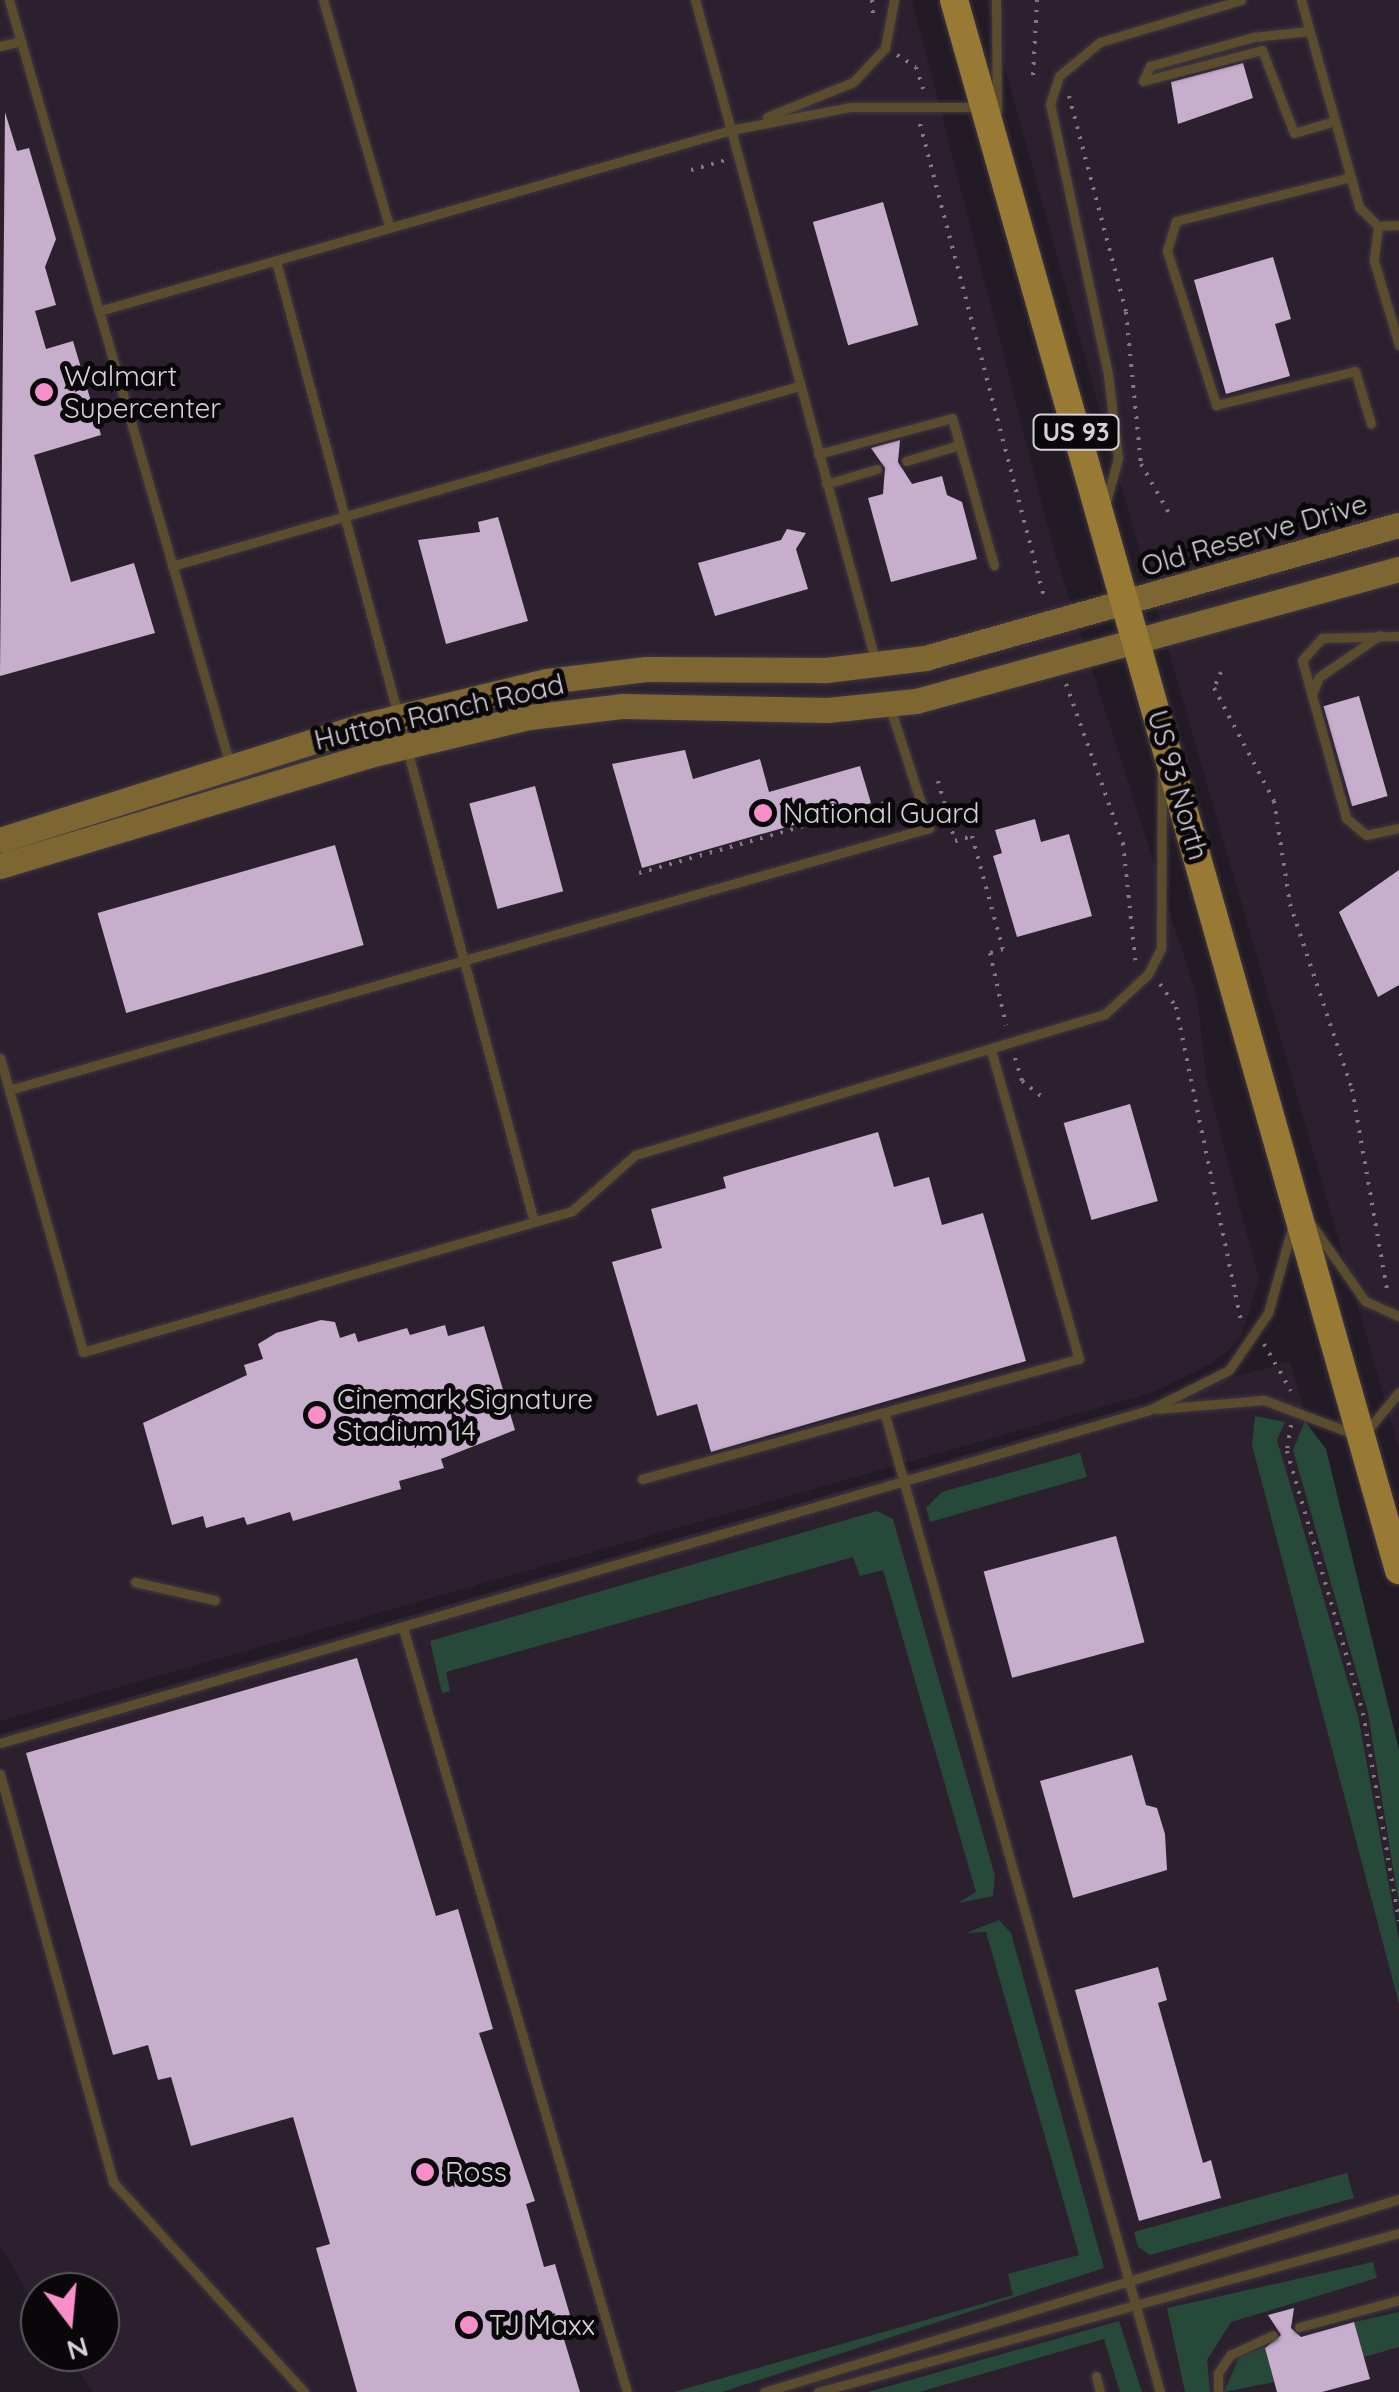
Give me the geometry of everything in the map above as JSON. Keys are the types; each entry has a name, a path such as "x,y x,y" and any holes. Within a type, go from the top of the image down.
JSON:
{"main road":[{"name":"US 93 North","path":"954,0 1399,1570"},
{"name":"Old Reserve Drive","path":"1126,602 1399,525"},
{"path":"1137,642 1399,569"},
{"name":"Hutton Ranch Road","path":"0,840 399,716 596,672 877,666 1126,602"},
{"name":"Hutton Ranch Road","path":"0,866 409,748 596,708 889,704 1137,642"}],"lane":[{"path":"9,0 231,767"},
{"path":"323,0 389,226"},
{"path":"695,0 877,666"},
{"path":"731,130 853,82 885,48 894,0"},
{"path":"994,144 1002,42 996,0"},
{"path":"1101,519 1118,458 1050,104 1059,76 1100,42 1241,0"},
{"path":"1300,0 1360,207 1378,226 1399,225"},
{"path":"1310,31 1253,37 1150,66 1142,81 1262,50 1294,133 1335,121"},
{"path":"0,46 21,41"},
{"path":"99,310 731,130 851,108 983,107"},
{"path":"1351,177 1302,194 1265,194 1176,222 1166,251 1216,405 1355,370 1371,424"},
{"path":"1378,226 1374,261 1399,345"},
{"path":"276,261 534,1222"},
{"path":"172,566 799,386"},
{"path":"818,454 952,418 994,565"},
{"path":"906,461 959,445"},
{"path":"826,484 877,470"},
{"path":"1394,634 1344,633 1307,647 1302,660 1352,827 1366,834 1399,828"},
{"path":"1314,707 1319,677 1394,634"},
{"path":"9,1090 929,828 889,704"},
{"path":"0,1058 83,1352 572,1211 634,1154 1105,1014 1148,974 1160,948 1162,728"},
{"path":"642,1479 1079,1359 991,1051"},
{"path":"1149,1410 1229,1370 1254,1338 1297,1210 1335,1250 1366,1301 1399,1316"},
{"path":"0,1743 1149,1410 1264,1400 1362,1438 1399,1392"},
{"path":"885,1414 1160,2392"},
{"path":"135,1582 215,1600"},
{"path":"403,1628 627,2392"},
{"path":"0,1774 114,2182 304,2392"},
{"path":"764,2392 1399,2198"},
{"path":"818,2392 1135,2302 1399,2233"},
{"path":"1298,2327 1399,2300"},
{"path":"1218,2392 1218,2373 1230,2355 1273,2335"},
{"path":"1096,2376 1100,2392"}],"path":[{"path":"1033,75 1038,0"},
{"path":"1063,92 1074,98 1126,312 1141,464 1169,513"},
{"path":"1220,672 1214,688 1274,800 1290,904 1352,1089 1387,1290"},
{"path":"938,781 955,840 972,836 1003,948 990,953 1022,1081 1046,1100"},
{"path":"639,873 895,800"}],"shaded area":[{"path":"0,0 912,0 1055,554 1197,997 1207,1082 1259,1280 1240,1339 1213,1363 1154,1392 0,1721"},
{"path":"986,0 1399,0 1399,1449 1117,472"},
{"path":"1290,1361 1399,1749 1399,2392 93,2392 80,2372 120,2372 120,2272 20,2272 20,2280 0,2246 0,1734"}],"green space":[{"path":"1255,1416 1285,1422 1277,1440 1358,1716 1399,1940 1399,2004 1252,1445"},
{"path":"1305,1421 1326,1449 1399,1750 1399,1905 1368,1713 1293,1450"},
{"path":"1080,1453 1087,1477 930,1522 926,1508 942,1492"},
{"path":"877,1511 893,1519 995,1876 993,1896 958,1903 976,1892 883,1570 860,1576 853,1557 446,1672 450,1691 442,1693 430,1641"},
{"path":"999,1920 1011,1933 1104,2268 722,2392 674,2392 1013,2295 1008,2274 1079,2255 986,1932 966,1933"},
{"path":"1347,2173 1354,2198 1150,2255 1138,2247 1134,2232"},
{"path":"1373,2262 1377,2278 1231,2322 1207,2360 1210,2392 1185,2392 1167,2308"},
{"path":"1399,2312 1399,2347 1364,2357 1354,2322"},
{"path":"1119,2321 1142,2392 1120,2392 1104,2339 919,2392 868,2392"},
{"path":"1265,2347 1274,2382 1224,2392 1239,2357"}],"building":[{"path":"1243,63 1253,98 1178,124 1171,82"},
{"name":"Walmart Supercenter","path":"5,112 17,151 29,148 56,239 45,267 56,305 35,311 46,349 73,341 101,435 34,455 71,582 134,563 155,633 0,676"},
{"path":"883,202 918,325 848,345 813,222"},
{"path":"1273,257 1291,319 1275,324 1290,376 1226,394 1194,280"},
{"path":"900,440 898,462 912,484 942,476 947,495 962,502 977,559 891,582 868,498 883,494 885,468 871,448"},
{"path":"498,517 528,621 446,644 418,540 480,532 478,522"},
{"path":"787,529 806,533 796,549 808,589 715,616 698,563 781,540"},
{"path":"1359,696 1388,796 1352,806 1323,706"},
{"path":"685,750 693,779 760,759 769,792 860,766 871,803 642,868 612,764"},
{"path":"535,786 563,891 498,909 469,804"},
{"path":"1035,819 1041,842 1069,834 1092,916 1017,937 993,856 1002,853 995,830"},
{"path":"335,845 364,945 126,1013 98,913"},
{"path":"1399,870 1399,985 1378,997 1339,912"},
{"path":"1130,1104 1158,1201 1092,1220 1064,1123"},
{"path":"878,1132 894,1187 929,1177 942,1225 983,1213 1026,1361 711,1452 697,1404 657,1416 612,1262 662,1248 651,1209 726,1188 723,1177"},
{"path":"321,1320 335,1322 340,1338 355,1333 358,1342 407,1328 410,1335 445,1325 448,1336 484,1326 515,1430 441,1459 444,1468 399,1481 401,1489 293,1521 290,1512 247,1525 244,1517 206,1528 203,1516 172,1525 143,1423 247,1375 244,1365 263,1359 258,1344 276,1333"},
{"path":"1116,1536 1144,1642 1012,1678 984,1571"},
{"path":"357,1658 436,1916 458,1909 493,2029 479,2033 535,2201 526,2204 544,2267 555,2264 575,2332 563,2336 580,2392 357,2392 316,2248 330,2244 293,2117 191,2146 171,2077 158,2080 148,2045 113,2055 26,1753"},
{"path":"1132,1755 1146,1805 1157,1808 1165,1834 1167,1870 1073,1898 1040,1781"},
{"path":"1158,1967 1167,2000 1158,2003 1203,2163 1211,2160 1221,2198 1139,2221 1075,1990"},
{"path":"1294,2308 1291,2328 1301,2337 1354,2322 1370,2379 1322,2392 1277,2392 1265,2348 1281,2335 1268,2315"}],"place":[{"name":"Walmart Supercenter","path":"44,392"},
{"name":"National Guard","path":"763,813"},
{"name":"Cinemark Signature Stadium 14","path":"317,1415"},
{"name":"Ross","path":"425,2172"},
{"name":"TJ Maxx","path":"469,2325"}]}
